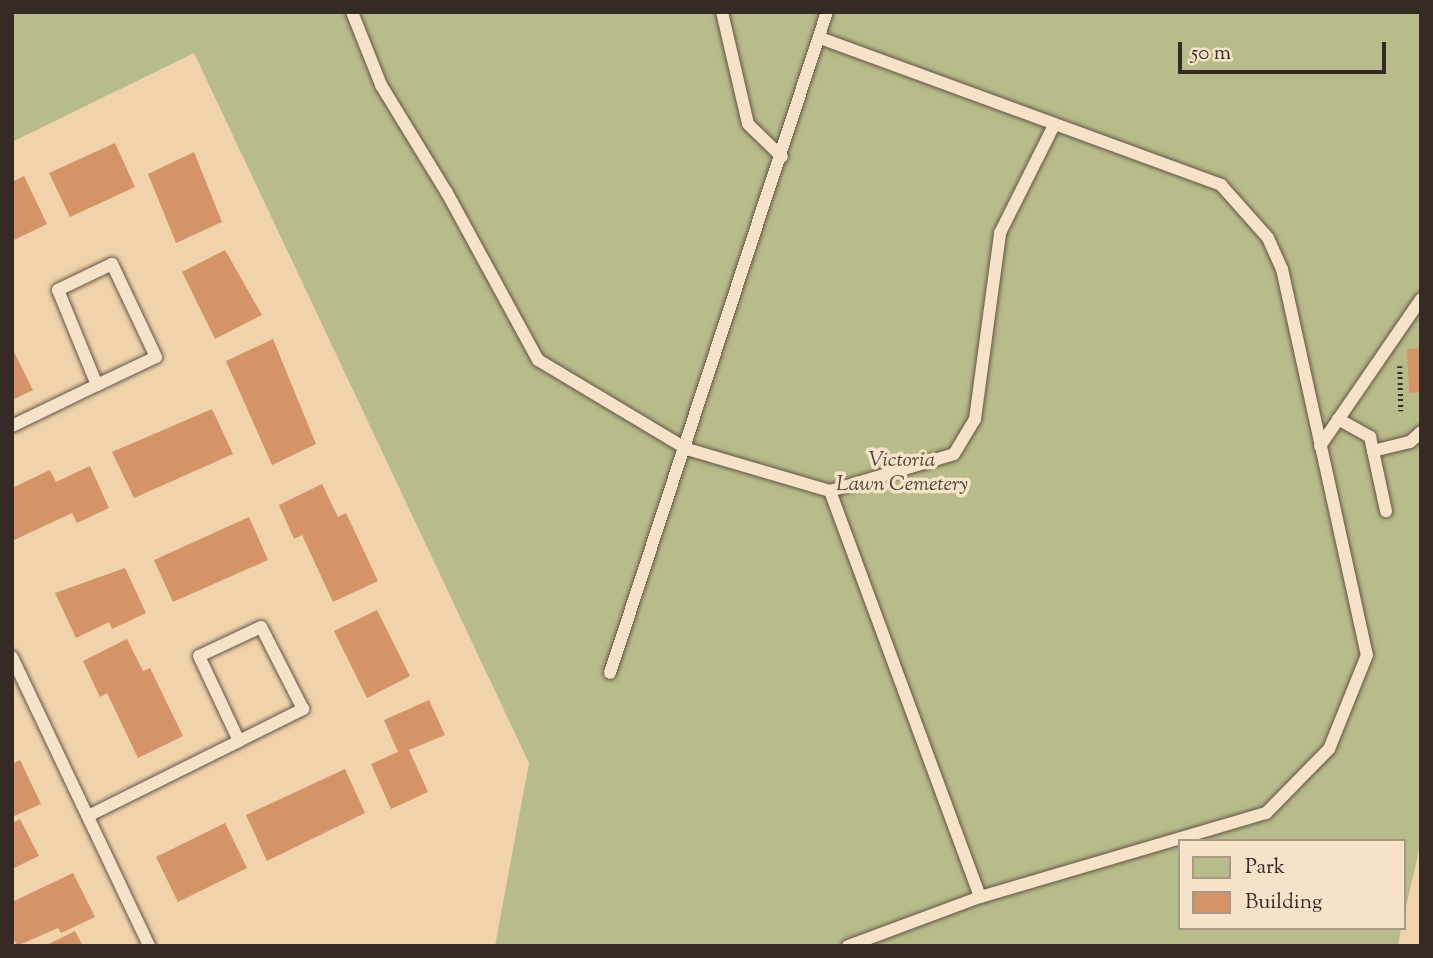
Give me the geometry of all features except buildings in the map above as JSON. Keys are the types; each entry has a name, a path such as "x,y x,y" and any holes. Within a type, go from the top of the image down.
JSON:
{"lane":[{"path":"352,12 381,85 447,193 538,360 687,449 830,491 954,454 975,419 1000,233 1054,127"},
{"path":"722,12 748,124 782,157"},
{"path":"610,673 687,449 827,12"},
{"path":"820,38 1054,127 1221,185 1268,238 1282,269 1367,655 1329,749 1266,813 980,897 848,946"},
{"path":"12,426 156,357 112,264 58,290 97,385"},
{"path":"1320,446 1421,299"},
{"path":"1338,419 1370,438 1386,511"},
{"path":"1373,451 1410,442 1421,432"},
{"path":"830,491 980,897"},
{"path":"88,816 239,741 303,709 261,627 199,656 239,741"},
{"path":"12,657 149,946"}],"path":[{"path":"1400,357 1401,411"}],"green space":[{"name":"Victoria Lawn Cemetery","path":"12,12 1421,12 1421,842 1405,911 1405,839 1178,839 1178,930 1401,930 1398,946 495,946 529,763 194,53 12,142"}]}
